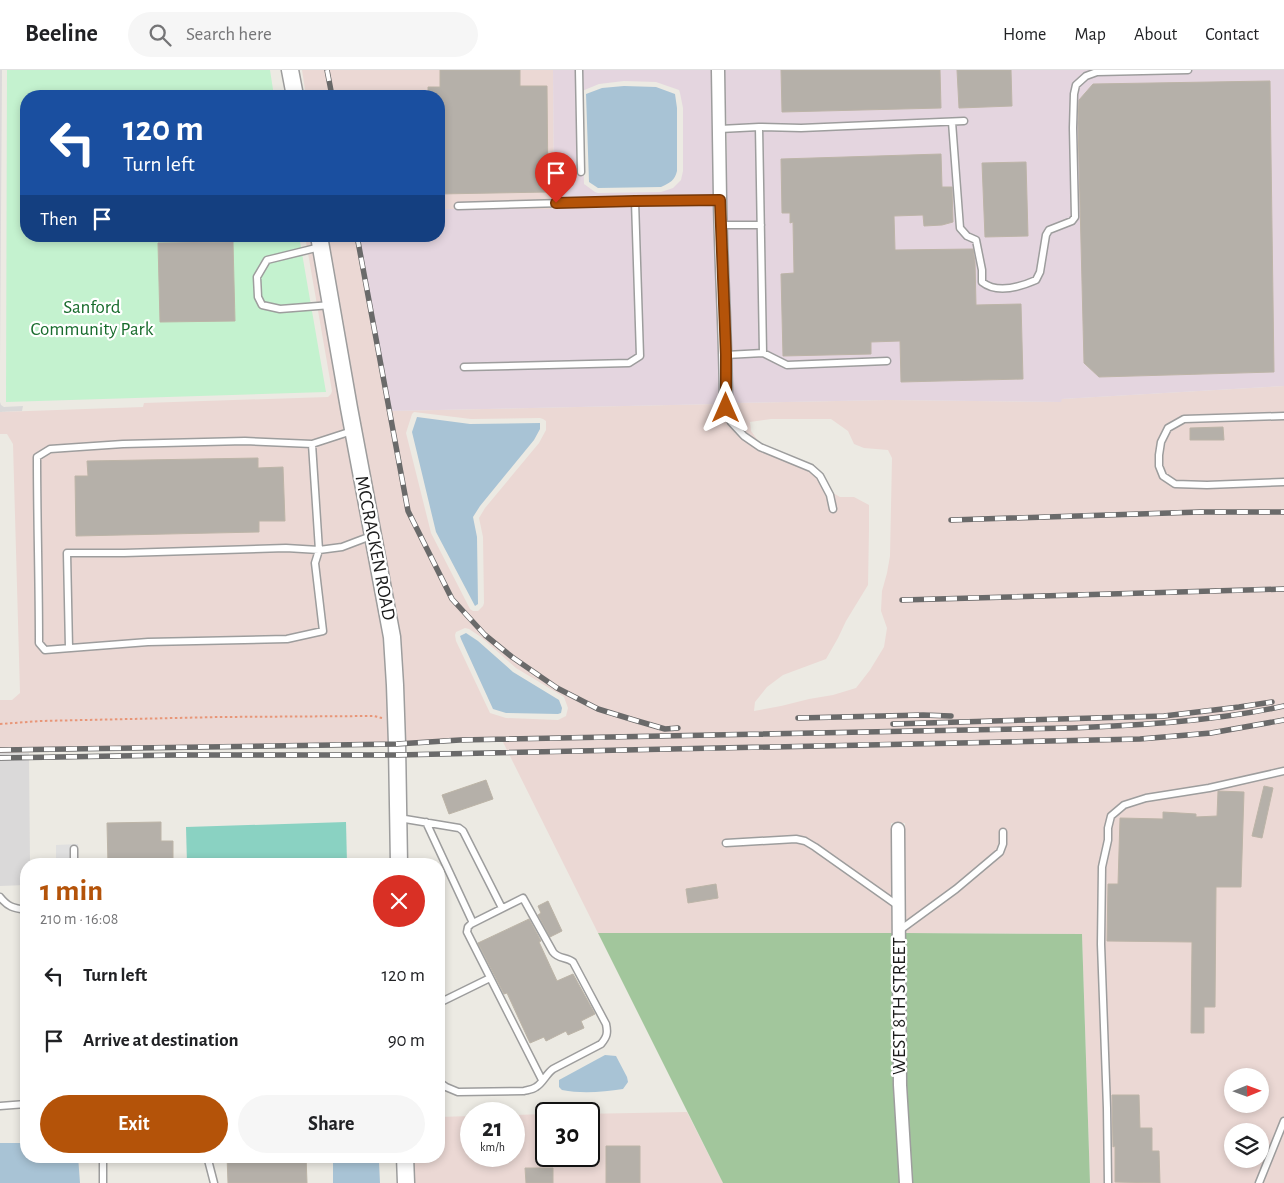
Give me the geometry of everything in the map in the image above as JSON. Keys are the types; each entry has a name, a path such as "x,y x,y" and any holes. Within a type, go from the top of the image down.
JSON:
{"street":[{"path":"290,70 294,90"},
{"path":"718,70 726,408"},
{"name":"MCCRACKEN ROAD","path":"320,242 353,431 392,637 399,858"},
{"name":"WEST 8TH STREET","path":"898,829 900,1085 906,1183"},
{"path":"406,1163 406,1183"}],"lane":[{"path":"579,70 581,172"},
{"path":"952,122 960,228 967,236 976,240 982,270 982,282 987,286 1011,288 1036,280 1040,272 1046,235 1049,230 1075,217 1073,128 1076,85 1086,76 1097,72 1188,70"},
{"path":"720,129 759,127 801,128 964,121"},
{"path":"759,127 763,353"},
{"path":"458,206 720,200"},
{"path":"464,367 629,363 640,356 635,201"},
{"path":"721,225 762,225"},
{"path":"317,242 267,260 257,277 258,297 262,305 280,309 331,305"},
{"path":"726,355 763,353 787,365 887,361"},
{"path":"726,408 731,422 744,436 760,447 811,468 820,476 830,495 833,509"},
{"path":"1284,416 1184,419 1168,428 1161,442 1159,455 1159,466 1163,476 1175,484 1207,486 1284,482"},
{"path":"312,444 319,550 315,563 323,631 287,639 148,642 46,650 39,643 36,457 50,450 123,444 245,441 312,444 353,431"},
{"path":"69,648 67,553 286,548 319,550 342,547 373,535"},
{"path":"1108,1183 1101,944 1102,867 1111,816 1124,805 1146,798 1209,788 1284,771"},
{"path":"398,818 459,828 463,831 502,908"},
{"path":"426,822 443,858"},
{"path":"899,930 956,889 1000,852 1003,832"},
{"path":"726,844 805,840 898,906"},
{"path":"74,849 74,858"},
{"path":"445,863 473,923"},
{"path":"0,897 7,905 20,909"},
{"path":"445,1086 458,1092 524,1091 536,1087 553,1069 602,1044 606,1039 607,1029 573,962 567,958 555,955 523,898 473,923 468,927 467,932 542,1080"},
{"path":"445,1000 490,978"},
{"path":"0,1106 20,1104"},
{"path":"1259,1183 1284,1121"},
{"path":"103,1163 104,1183"},
{"path":"209,1163 214,1183"}],"path":[{"path":"0,724 40,721 220,717 374,716 396,720"}],"shaded area":[{"path":"0,70 2,70 0,364"},
{"path":"302,70 553,70 554,209 445,209 445,90 305,90"},
{"path":"553,70 711,70 719,404 390,411 356,242 445,242 445,209 554,209","holes":["624,81 656,82 679,90 683,108 683,171 681,180 673,188 661,192 598,193 584,184 582,91 599,84"]},
{"path":"724,70 1284,70 1284,386 1062,399 1061,402 888,400 733,403"},
{"path":"624,86 656,87 675,94 677,108 677,171 672,181 661,187 598,188 589,182 586,94 602,88"},
{"path":"306,242 313,242 385,638 390,743 0,753 0,700 12,700 20,693 13,444 7,434 0,434 0,412 143,407 144,403 328,397 332,391"},
{"path":"327,242 356,242 390,411 719,404 720,414 733,414 733,403 888,400 1061,402 1061,399 1284,386 1284,1183 1090,1183 1082,934 905,933 905,823 891,823 892,933 598,933 502,740 404,743","holes":["414,412 471,419 540,418 546,421 546,430 539,443 485,508 479,518 483,537 484,603 478,611 470,609 431,533 406,433","771,419 831,419 848,431 854,444 864,448 888,450 892,458 890,556 882,591 881,611 887,628 884,647 856,688 833,695 754,711 755,702 767,687 783,675 826,659 868,585 869,505 854,497 840,497 829,491 812,470 759,442 751,431 750,422","465,628 481,637 516,668 564,697 568,708 566,716 558,720 506,718 490,713 456,641 456,632"]},
{"path":"0,402 4,407 23,406 22,411 0,412"},
{"path":"417,417 470,424 540,423 540,429 534,440 473,517 477,537 478,604 475,606 436,532 412,432"},
{"path":"466,633 478,641 513,672 559,700 562,708 561,713 506,713 493,709 461,639 460,636"},
{"path":"0,753 29,753 30,858 20,858 20,885 0,886"},
{"path":"346,822 347,858 187,858 186,827"},
{"path":"78,844 79,858 56,858 56,845"},
{"path":"605,1055 616,1056 627,1077 628,1082 623,1089 585,1092 562,1090 559,1087 559,1080"},
{"path":"687,1112 723,1183 413,1183 412,1163 445,1163 445,1117 460,1116 460,1167 525,1167 525,1115 535,1114 535,1167 600,1167 600,1114"},
{"path":"0,1143 20,1143 20,1163 79,1163 80,1183 0,1183"},
{"path":"333,1163 379,1163 380,1183 333,1183"}],"green space":[{"name":"Sanford Community Park","path":"7,70 270,70 273,90 20,90 20,242 300,242 326,392 6,402"},
{"path":"598,933 892,933 893,1085 900,1183 723,1183"},
{"path":"905,933 1082,934 1090,1183 913,1183 906,1085"}],"building":[{"path":"440,70 520,70 520,86 547,86 548,192 445,194 445,90 428,90 428,87 440,87"},
{"path":"781,70 940,70 941,108 782,112"},
{"path":"957,70 1011,70 1012,106 959,108"},
{"path":"1270,81 1274,372 1099,377 1084,363 1079,100 1093,84"},
{"path":"941,154 942,187 952,187 953,222 924,226 923,215 894,216 895,250 973,249 976,305 1021,304 1023,379 901,382 900,341 871,342 871,354 783,356 781,274 794,273 793,222 790,223 790,213 782,213 781,159"},
{"path":"1026,162 1028,236 985,237 982,163"},
{"path":"233,242 235,321 160,322 158,243"},
{"path":"1223,427 1224,440 1190,440 1190,428"},
{"path":"258,458 258,468 283,467 285,521 259,521 259,532 76,536 75,476 88,476 87,461"},
{"path":"486,780 493,799 449,814 442,795"},
{"path":"1264,786 1273,788 1262,838 1252,836"},
{"path":"1218,791 1244,792 1241,887 1216,887 1215,1007 1204,1007 1204,1033 1191,1033 1192,942 1107,941 1108,884 1118,884 1120,818 1163,819 1163,812 1196,814 1196,817 1217,816"},
{"path":"161,822 161,841 173,841 173,858 108,858 107,823"},
{"path":"716,884 718,898 688,903 686,889"},
{"path":"548,901 562,931 550,937 538,915 541,913 538,906"},
{"path":"529,919 541,941 539,942 557,981 573,974 595,1014 581,1021 584,1028 568,1035 566,1031 546,1041 544,1037 530,1043 507,993 504,994 478,943"},
{"path":"1112,1095 1139,1095 1140,1128 1152,1128 1152,1151 1159,1151 1160,1183 1115,1182"},
{"path":"606,1146 640,1146 640,1183 606,1183"},
{"path":"227,1163 306,1163 307,1183 228,1183"},
{"path":"525,1168 553,1168 553,1183 526,1183"}],"railway":[{"path":"327,70 331,90"},
{"path":"358,242 408,511 452,599 485,635 512,657 557,688 598,709 665,729 678,728"},
{"path":"951,520 1200,512 1284,512"},
{"path":"902,600 1284,589"},
{"path":"893,724 1164,716 1272,702"},
{"path":"0,750 397,744 460,740 1072,728 1205,719 1284,706"},
{"path":"798,718 951,716"},
{"path":"0,758 176,755 397,755 1140,739 1211,733 1284,720"}],"route":[{"path":"556,203 720,200 726,355 726,408"}]}
